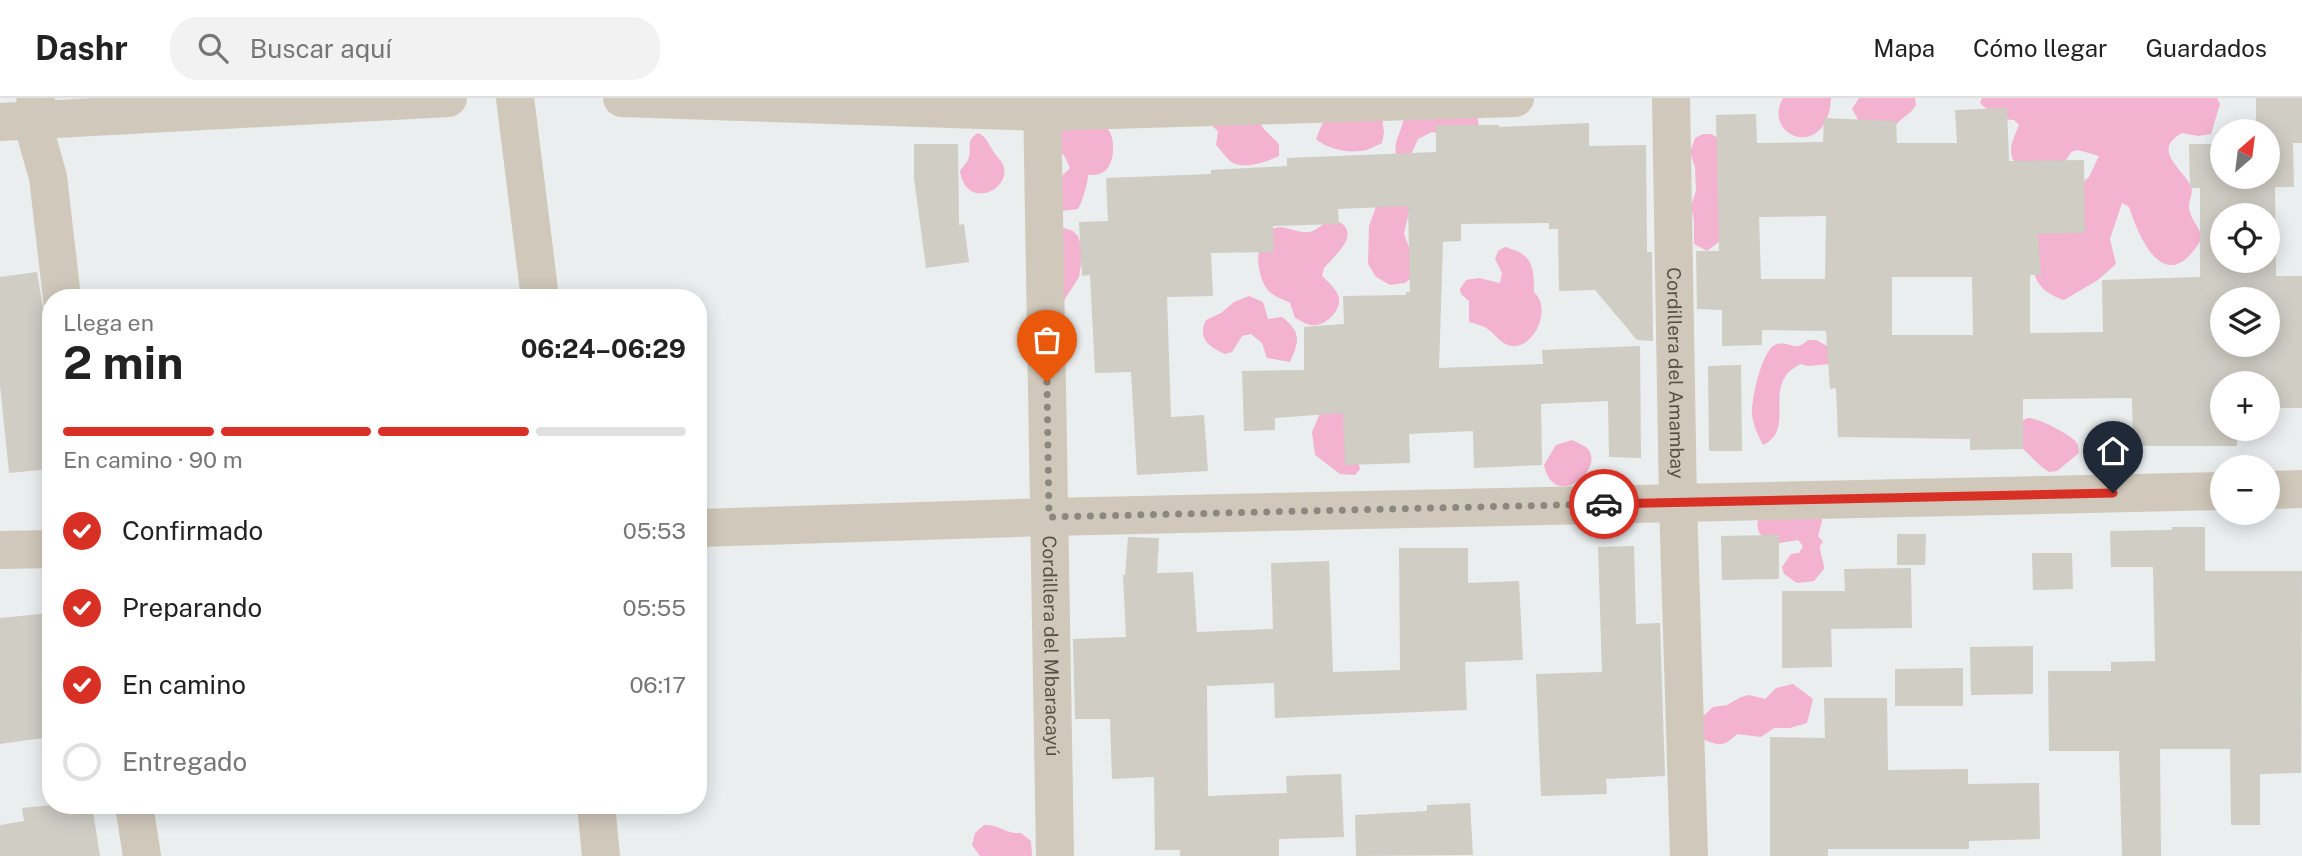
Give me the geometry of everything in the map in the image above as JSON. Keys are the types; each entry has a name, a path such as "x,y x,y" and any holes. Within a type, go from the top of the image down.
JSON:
{"street":[{"path":"61,289 48,177 23,114 448,98"},
{"path":"515,98 539,289"},
{"path":"622,98 1042,105 1515,98"},
{"name":"Cordillera del Amambay","path":"1671,98 1678,503 1689,856"},
{"name":"Cordillera del Mbaracayú","path":"1042,105 1055,856"},
{"path":"2280,489 2302,489"},
{"path":"707,528 1049,517 2210,491"},
{"path":"0,550 42,549"},
{"path":"135,814 142,856"},
{"path":"597,814 601,856"}],"shaded area":[{"path":"1783,98 1831,98 1827,118 1819,130 1809,136 1798,137 1788,132 1781,123 1779,112"},
{"path":"1859,98 1915,98 1916,105 1895,127 1864,130 1852,109"},
{"path":"1982,98 2217,98 2220,104 2216,119 2210,119 2210,134 2198,136 2182,133 2173,139 2169,146 2172,159 2191,186 2190,212 2202,238 2190,255 2178,264 2167,265 2149,250 2129,207 2122,203 2110,239 2116,264 2098,280 2064,300 2052,295 2038,283 2035,275 2032,236 2065,198 2089,177 2099,156 2078,150 2071,152 2063,165 2022,178 2011,152 2019,125 2014,120 2000,117 1980,103"},
{"path":"1477,112 1479,128 1440,134 1432,132 1418,139 1409,159 1396,155 1404,116"},
{"path":"1335,114 1382,117 1382,143 1365,150 1348,151 1320,142 1316,139 1322,124"},
{"path":"1256,117 1279,144 1279,156 1253,165 1233,163 1216,145 1218,131 1206,121"},
{"path":"1098,122 1107,128 1112,138 1111,162 1103,172 1088,175 1078,209 1061,211 1059,179 1070,168 1065,157 1051,141 1057,123"},
{"path":"978,133 986,140 1004,168 1000,184 986,193 970,190 960,171 968,160 971,139"},
{"path":"1703,134 1718,138 1720,241 1707,251 1694,244 1691,206 1696,191 1695,167 1690,152 1695,138"},
{"path":"1411,172 1409,212 1404,234 1415,263 1411,278 1405,283 1390,285 1376,277 1368,264 1369,226 1382,190"},
{"path":"1333,219 1347,230 1347,236 1341,250 1324,268 1322,276 1336,292 1339,303 1330,318 1321,324 1310,325 1295,318 1290,303 1275,295 1263,283 1259,248 1266,234 1272,229 1280,227 1308,232"},
{"path":"1064,228 1078,236 1083,252 1079,277 1063,302 1056,232"},
{"path":"1505,247 1521,253 1530,262 1534,292 1542,308 1538,327 1533,335 1520,345 1512,346 1505,344 1487,329 1469,322 1469,301 1461,294 1460,289 1466,280 1479,278 1500,283 1502,273 1495,259 1498,251"},
{"path":"1249,296 1263,302 1268,319 1282,317 1293,328 1297,343 1290,362 1267,358 1262,343 1251,334 1242,336 1232,352 1225,354 1206,341 1203,332 1206,320"},
{"path":"1808,340 1816,340 1831,348 1831,364 1800,364 1787,374 1780,392 1777,431 1772,439 1763,445 1752,414 1753,398 1762,364 1772,347 1777,344 1799,346"},
{"path":"1344,408 1360,469 1355,475 1340,474 1315,455 1312,432 1321,411"},
{"path":"2028,418 2046,423 2073,439 2077,443 2079,453 2057,471 2049,472 2044,469 2016,443 2021,421"},
{"path":"1572,440 1587,448 1591,456 1590,466 1577,482 1567,486 1558,485 1550,479 1544,465 1556,445"},
{"path":"1822,513 1818,536 1823,542 1820,546 1824,569 1814,581 1797,583 1784,574 1782,567 1791,554 1799,553 1803,546 1798,540 1774,544 1759,532 1758,520"},
{"path":"1793,684 1813,699 1807,723 1790,728 1774,728 1761,737 1737,734 1720,744 1701,738 1701,718 1713,707 1727,705 1749,695 1765,699 1776,688"},
{"path":"984,825 1021,833 1031,841 1032,856 980,856 972,845 975,833"}],"building":[{"path":"2256,98 2302,98 2302,143 2293,143 2294,187 2280,187 2280,119 2256,119"},
{"path":"2007,108 2009,161 2084,160 2085,233 2038,234 2041,275 2030,275 2030,333 2103,332 2102,280 2200,277 2200,188 2190,188 2189,144 2210,144 2210,189 2275,189 2275,203 2210,203 2210,273 2276,273 2276,276 2302,276 2302,408 2280,408 2280,371 2210,371 2210,441 2237,441 2237,446 2133,446 2132,398 2023,399 2023,449 1970,450 1970,439 1838,437 1836,388 1830,389 1826,331 1762,330 1762,345 1722,346 1722,310 1697,309 1696,251 1719,251 1716,115 1756,114 1757,143 1823,142 1824,118 1896,121 1897,143 1957,143 1955,110","holes":["1826,216 1825,279 1761,279 1759,217","1892,277 1972,277 1973,335 1892,335"]},
{"path":"1589,123 1589,146 1646,145 1647,252 1652,252 1653,341 1637,340 1595,290 1559,291 1558,229 1549,229 1549,223 1461,224 1461,241 1443,242 1439,368 1543,364 1542,350 1640,346 1641,458 1609,457 1608,401 1541,404 1542,465 1474,468 1473,431 1409,434 1410,463 1345,465 1343,413 1275,418 1275,430 1244,431 1242,371 1304,370 1304,327 1344,324 1343,296 1406,295 1406,292 1410,292 1408,206 1338,209 1339,224 1273,226 1274,252 1211,253 1213,296 1167,297 1171,417 1204,415 1208,471 1137,475 1131,372 1095,373 1090,275 1082,276 1079,222 1108,221 1106,178 1211,174 1211,170 1287,166 1287,158 1436,152 1436,125 1499,127"},
{"path":"914,144 958,144 959,225 964,224 969,262 926,268 914,178"},
{"path":"37,272 42,302 42,470 9,473 0,385 0,277"},
{"path":"1741,365 1742,451 1709,451 1708,366"},
{"path":"2172,527 2205,527 2205,571 2302,571 2301,773 2260,774 2260,825 2231,825 2230,749 2160,749 2161,856 2122,856 2119,751 2049,751 2048,671 2111,671 2111,662 2155,661 2153,567 2111,567 2110,531 2172,530"},
{"path":"1897,534 1926,534 1925,565 1897,565"},
{"path":"1779,535 1779,579 1722,580 1721,536"},
{"path":"1128,537 1159,538 1157,573 1193,572 1197,632 1273,629 1271,563 1329,561 1333,672 1400,670 1399,548 1468,548 1468,583 1519,581 1523,660 1465,662 1467,710 1275,718 1274,683 1207,686 1208,796 1287,793 1286,776 1341,774 1344,837 1279,839 1279,856 1180,856 1180,850 1155,850 1154,777 1112,779 1110,719 1075,719 1073,639 1126,637 1123,575"},
{"path":"1634,546 1636,624 1660,623 1665,776 1606,779 1607,794 1541,796 1536,674 1602,672 1598,547"},
{"path":"2032,553 2072,553 2073,589 2033,590"},
{"path":"1911,568 1912,628 1831,629 1832,667 1782,668 1782,591 1845,591 1844,569"},
{"path":"42,614 42,738 0,744 0,618"},
{"path":"2033,646 2033,694 1971,695 1970,647"},
{"path":"1963,668 1963,706 1895,706 1895,669"},
{"path":"1824,698 1887,698 1888,770 1968,769 1968,784 2039,783 2040,839 1969,841 1969,849 1828,849 1828,856 1770,856 1770,737 1825,738"},
{"path":"1470,803 1473,855 1356,856 1355,815 1427,811 1427,805"},
{"path":"42,806 42,814 93,814 100,856 0,856 0,825 24,821 22,808"}],"way so far":[{"path":"1047,382 1049,517 1604,504"}],"route":[{"path":"1604,504 2113,493"}]}
